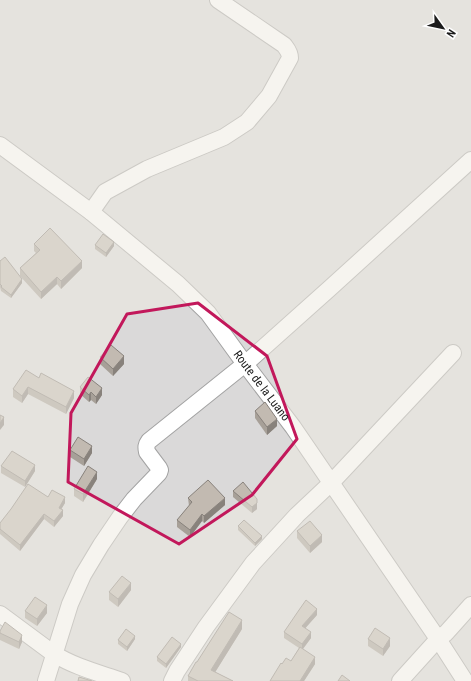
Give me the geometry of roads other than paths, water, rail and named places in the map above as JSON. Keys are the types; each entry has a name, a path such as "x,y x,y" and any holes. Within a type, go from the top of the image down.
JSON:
{"street":[{"path":"91,212 105,192 147,169 224,137 247,122 269,96 288,63 290,54 284,45 218,0"},
{"name":"Route de la Luano","path":"0,145 91,212 178,284 208,313 293,427 465,681"},
{"path":"46,681 70,604 83,575 120,517 134,499 159,473 159,468 147,452 146,445 149,441 245,364 471,160"},
{"path":"172,681 206,627 253,563 297,515 331,483 453,353"},
{"path":"400,681 471,605"},
{"path":"0,614 54,654 75,665 122,681"}]}
